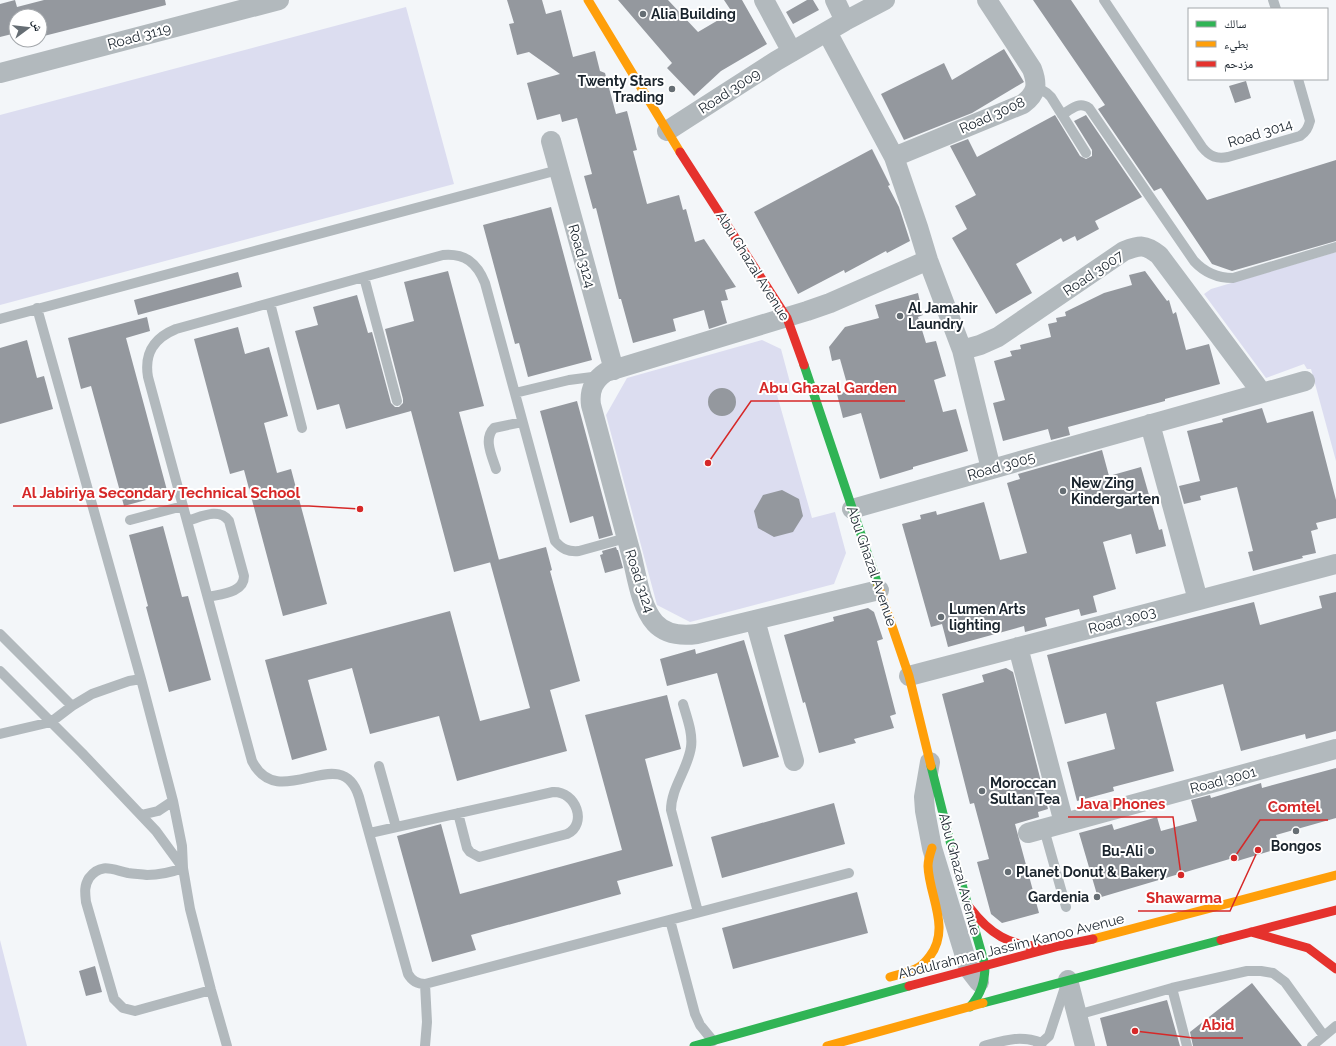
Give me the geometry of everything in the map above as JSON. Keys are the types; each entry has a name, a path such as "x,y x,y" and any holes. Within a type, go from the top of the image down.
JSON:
{"main road":[{"name":"Abu Ghazal Avenue","path":"588,0 667,132 787,318 806,370 909,676 930,762 968,904 977,967"},
{"path":"881,980 919,967 927,960 938,941 940,930 939,920 928,869 929,856 932,848"},
{"name":"Abdulrahman Jassim Kanoo Avenue","path":"694,1046 977,967 1060,946 1101,938 1336,876"},
{"path":"968,904 976,917 987,927 999,936 1012,942 1026,946 1060,946"},
{"path":"827,1046 1005,998 1069,977 1336,910"},
{"path":"1250,932 1308,948 1336,969"},
{"path":"1083,950 1088,945 1101,938"},
{"path":"970,1007 984,986"},
{"path":"827,1008 842,995"}],"street":[{"name":"Road 3119","path":"0,73 279,0"},
{"path":"764,0 792,52"},
{"path":"835,0 846,21"},
{"name":"Road 3009","path":"667,132 792,52 885,0"},
{"name":"Road 3008","path":"894,157 1023,104 1031,98 1035,89 1036,79 1032,69 987,0"},
{"path":"827,32 894,157 928,260 962,350 991,469"},
{"name":"Road 3124","path":"551,141 607,373 595,382 591,389 591,405 646,609 656,624 668,632 681,636 697,634 879,590"},
{"name":"Road 3007","path":"962,350 980,345 998,337 1124,251 1138,246 1151,248 1159,254 1262,393"},
{"path":"607,373 787,318 830,303 928,260"},
{"name":"Road 3005","path":"852,509 1305,381"},
{"path":"1150,424 1198,600"},
{"name":"Road 3003","path":"909,676 1336,564"},
{"path":"755,620 794,761"},
{"path":"1018,647 1064,823"},
{"name":"Road 3001","path":"1036,831 1336,749"},
{"name":"Abu Ghazal Avenue","path":"930,762 924,797 932,848 977,967 975,978 984,986 1005,998"},
{"path":"1069,977 1085,1046"}],"lane":[{"name":"Road 3014","path":"1105,0 1202,147 1207,153 1214,157 1221,159 1228,158 1300,136 1305,132 1309,128 1310,121 1298,80"},
{"path":"1035,89 1047,92 1086,153"},
{"path":"1062,115 1078,105 1089,108 1194,261 1207,273 1216,276 1233,278 1336,247"},
{"path":"0,319 558,170"},
{"path":"626,538 579,551 566,550 555,541 485,283 478,269 473,263 459,256 443,255 172,331 159,339 149,354 147,370 148,378 252,761 256,768 267,778 280,782 328,774 342,776 349,779 357,790 408,974 415,982 425,984 850,873"},
{"path":"364,277 397,401"},
{"path":"270,303 302,428"},
{"path":"37,308 141,679 173,801 182,846 183,868 190,909 227,1046"},
{"path":"515,393 569,380 607,373"},
{"path":"496,469 488,440 491,432 494,428 522,422"},
{"path":"130,520 183,506"},
{"path":"187,520 215,513 222,514 226,517 229,521 244,576 243,585 238,589 208,598"},
{"path":"0,634 72,706"},
{"path":"0,671 156,831 183,868"},
{"path":"0,734 51,722 72,706 103,689 141,679"},
{"path":"683,704 690,731 691,748 690,754 672,797 671,810 698,912"},
{"path":"379,766 396,827"},
{"path":"370,833 458,813 553,792 559,792 570,798 574,803 578,816 578,822 572,832 567,834 479,857 470,852 467,848 458,813"},
{"path":"141,815 158,810 173,801"},
{"path":"1036,831 1066,907"},
{"path":"183,868 166,873 148,875 128,873 112,868 102,868 93,873 87,882 84,892 86,902 114,999 122,1008 135,1011 211,990"},
{"path":"670,920 696,1014 700,1025 713,1040"},
{"path":"1077,1015 1172,988 1247,971 1261,971 1273,973 1285,982 1324,1036"},
{"path":"984,1046 1018,1038 1034,1040 1040,1045 1049,1036 1069,977"},
{"path":"425,984 427,1022 425,1046"},
{"path":"1172,988 1187,1046"},
{"path":"1312,1046 1336,1026"}],"shaded area":[{"path":"406,7 454,184 0,305 0,115"},
{"path":"1336,252 1336,461 1311,369 1307,369 1304,364 1266,378 1204,294 1211,289"},
{"path":"762,340 781,349 792,390 777,395 812,518 835,512 846,553 834,584 690,622 657,605 606,415 627,378"},
{"path":"0,940 27,1046 0,1046"}],"building":[{"path":"15,0 17,7 44,0 165,0 166,5 48,35 48,8 8,8 8,35 0,37 0,4"},
{"path":"507,0 542,0 546,14 561,10 573,57 595,51 600,71 605,73 616,114 627,111 637,150 633,151 647,204 679,195 683,210 686,209 695,242 704,239 736,287 725,290 728,300 721,301 727,323 709,329 704,310 673,319 676,331 633,343 621,299 619,299 596,208 593,209 584,176 592,174 577,118 562,122 560,114 537,120 527,83 560,74 529,52 517,55 509,24 514,23"},
{"path":"618,0 668,0 698,32 732,12 724,0 742,0 767,44 721,71 694,96 667,68 672,63"},
{"path":"807,0 813,0 819,10 793,24 786,12"},
{"path":"1033,0 1071,0 1207,200 1336,160 1336,241 1232,271 1212,264 1161,188 1154,191 1098,109 1105,105"},
{"path":"1004,49 1024,82 972,113 904,140 881,94 944,63 952,80"},
{"path":"1246,81 1251,98 1235,103 1229,86"},
{"path":"1055,115 1080,156 1086,159 1092,156 1092,150 1074,121 1086,115 1142,197 1095,221 1099,229 1077,241 1075,236 1063,242 1061,238 1016,264 1032,293 996,314 952,238 967,229 955,206 976,195 950,146 968,139 977,157"},
{"path":"872,149 890,185 888,186 899,207 910,241 887,253 886,251 845,273 844,270 798,294 754,212"},
{"path":"551,207 592,360 528,377 519,343 515,344 483,225"},
{"path":"448,271 484,406 459,412 499,560 454,572 411,411 346,429 339,404 317,410 295,331 318,325 313,307 357,295 368,333 372,332 391,403 395,407 399,407 403,403 403,399 385,329 414,321 404,282"},
{"path":"1145,271 1167,301 1169,300 1173,314 1176,312 1186,350 1209,344 1220,384 1165,399 1165,401 1068,427 1070,435 1051,440 1048,429 1003,441 993,403 1005,400 994,361 1012,356 1010,351 1021,349 1020,345 1051,337 1048,324 1057,322 1056,318 1066,316 1065,312 1104,293 1132,285 1129,275"},
{"path":"238,272 242,287 138,315 134,300"},
{"path":"918,293 923,315 918,317 926,343 936,341 946,376 934,380 943,412 956,409 968,451 913,467 913,469 880,479 861,413 843,418 837,394 849,391 840,359 832,361 829,347 845,327 879,318 875,305"},
{"path":"147,317 150,331 126,338 168,494 124,506 91,386 81,389 68,338"},
{"path":"238,327 245,354 269,347 288,416 264,423 277,473 291,469 327,604 283,616 244,470 230,474 194,339"},
{"path":"27,340 37,378 44,376 53,409 0,424 0,348"},
{"path":"722,388 732,392 736,402 732,412 722,416 712,412 708,402 712,392"},
{"path":"577,401 613,535 599,539 593,516 570,523 540,411"},
{"path":"1262,408 1267,423 1313,411 1336,500 1336,518 1316,523 1318,529 1311,531 1316,553 1302,556 1303,558 1253,571 1248,552 1253,551 1237,487 1200,496 1201,500 1184,504 1179,486 1200,481 1187,431 1223,422 1222,419"},
{"path":"1102,450 1109,476 1141,467 1159,530 1162,529 1166,546 1136,554 1131,534 1103,542 1116,589 1093,596 1097,612 1081,616 1079,609 1045,618 1047,626 1025,632 1024,626 948,647 942,624 931,627 902,524 921,519 920,515 936,511 937,515 984,502 1000,560 1027,553 1007,483 1020,479 1018,474"},
{"path":"782,490 799,499 803,516 793,532 774,537 758,528 754,511 763,495"},
{"path":"163,526 182,597 188,596 211,680 169,692 146,607 148,606 129,535"},
{"path":"546,547 552,570 550,571 580,681 550,690 567,751 457,781 439,716 370,734 352,668 308,680 327,750 292,760 265,660 450,611 480,721 530,708 490,562"},
{"path":"616,547 623,568 605,573 600,555 603,554 602,551"},
{"path":"1336,592 1336,731 1306,739 1305,734 1241,751 1223,684 1156,702 1174,771 1113,787 1114,791 1077,801 1067,762 1115,749 1106,713 1065,724 1047,655 1254,602 1260,625 1322,608 1319,596"},
{"path":"868,608 874,612 883,639 877,641 896,714 890,716 894,728 854,739 856,743 819,753 784,635 834,621 833,617"},
{"path":"744,640 779,757 743,767 717,673 667,686 660,659 695,649 696,654"},
{"path":"1006,668 1013,672 1048,809 1038,812 1039,817 1015,824 1039,913 1002,923 991,914 977,862 989,859 974,803 970,804 942,694 984,682 982,675"},
{"path":"667,695 681,749 645,759 673,866 617,881 621,894 471,935 476,950 432,962 397,836 441,824 460,894 622,850 585,715"},
{"path":"1336,768 1336,818 1276,835 1280,848 1234,862 1233,858 1098,898 1079,833 1112,824 1114,830 1157,817 1161,831 1197,821 1191,800 1210,795 1211,798 1261,783 1262,788"},
{"path":"834,803 845,844 722,878 711,837"},
{"path":"857,892 868,933 733,969 722,928"},
{"path":"95,966 102,992 86,996 79,971"},
{"path":"1252,983 1302,1046 1193,1046 1190,1032"},
{"path":"1167,1000 1180,1046 1107,1046 1100,1018"}],"traffic: fast":[{"path":"804,365 878,585"},
{"path":"931,766 953,853 985,965 982,988 970,1007"},
{"path":"983,1003 1221,940"},
{"path":"694,1046 909,986"}],"traffic: slow":[{"path":"588,0 680,152"},
{"path":"878,585 909,676 931,766"},
{"path":"890,977 909,972 921,966 930,956 936,945 939,934 939,923 928,866 932,848"},
{"path":"1093,939 1336,875"},
{"path":"827,1046 983,1003"}],"traffic: jam":[{"path":"680,152 787,318 804,365"},
{"path":"970,908 985,925 1001,937 1020,944 1042,946"},
{"path":"1221,940 1336,910"},
{"path":"1251,932 1308,948 1336,969"},
{"path":"909,986 1059,946 1093,939"}],"place":[{"name":"Alia Building","path":"643,14"},
{"name":"Twenty Stars Trading","path":"672,89"},
{"name":"Al Jamahir Laundry","path":"900,316"},
{"name":"Abu Ghazal Garden","path":"708,463"},
{"name":"New Zing Kindergarten","path":"1063,491"},
{"name":"Al Jabiriya Secondary Technical School","path":"360,509"},
{"name":"Lumen Arts lighting","path":"941,617"},
{"name":"Moroccan Sultan Tea","path":"982,791"},
{"name":"Bongos","path":"1296,831"},
{"name":"Shawarma","path":"1258,850"},
{"name":"Bu-Ali","path":"1151,851"},
{"name":"Comtel","path":"1234,858"},
{"name":"Planet Donut & Bakery","path":"1008,872"},
{"name":"Java Phones","path":"1181,875"},
{"name":"Gardenia","path":"1097,897"},
{"name":"Abid","path":"1135,1031"}]}
